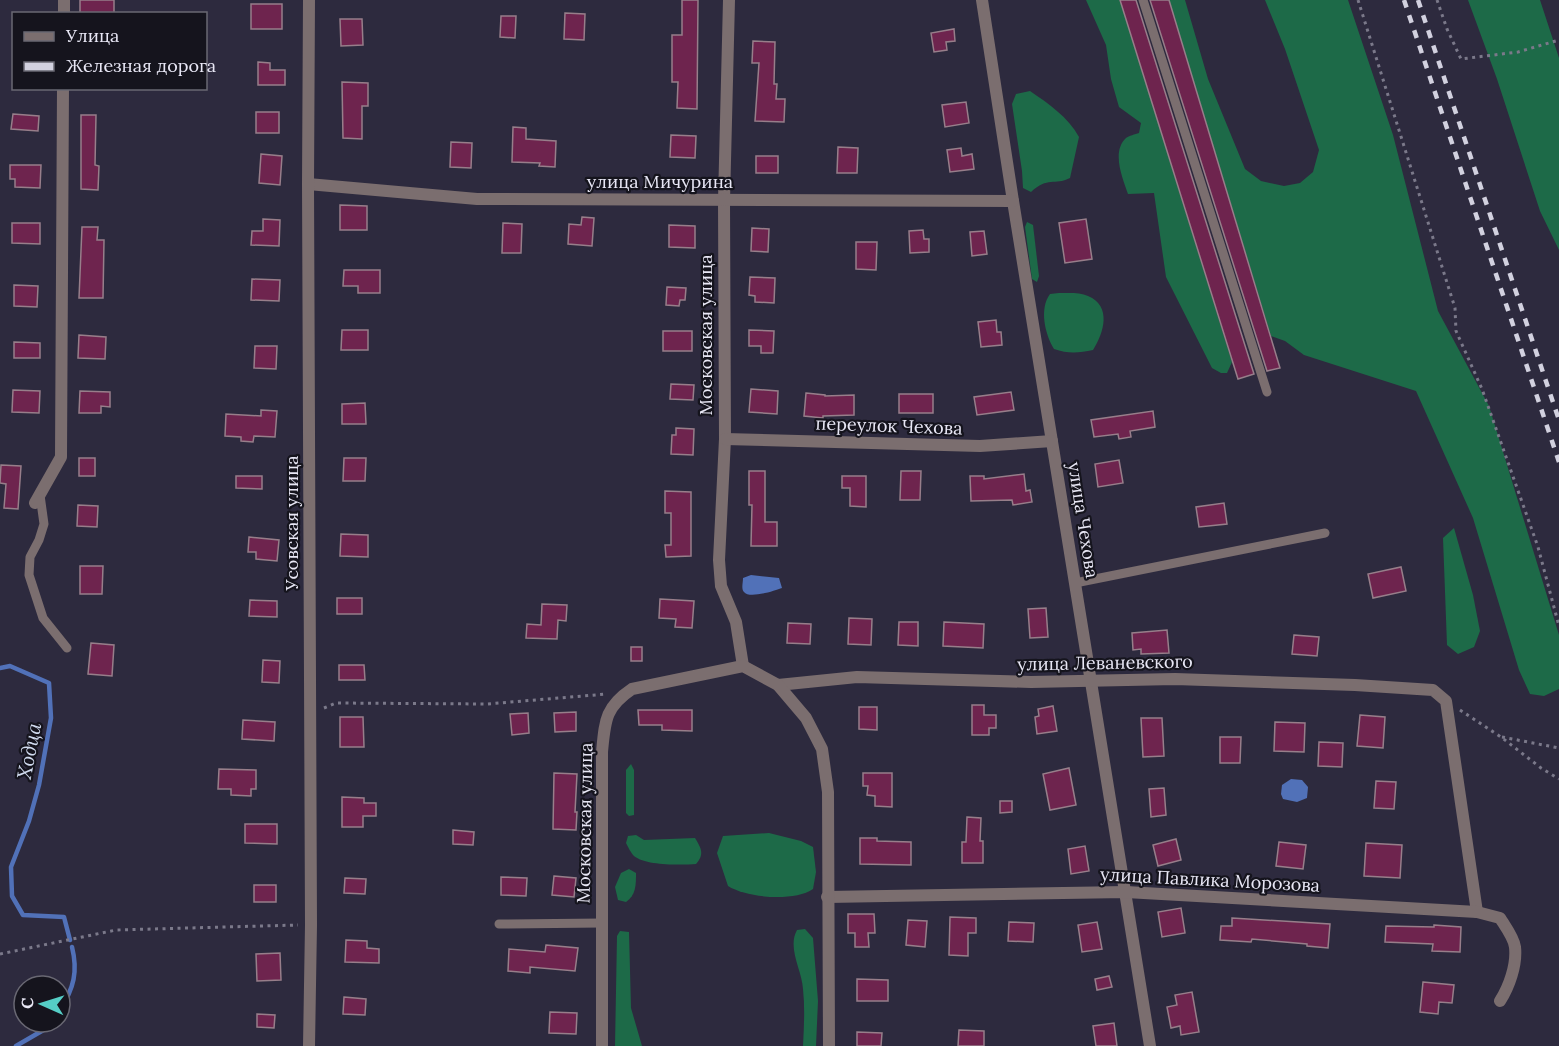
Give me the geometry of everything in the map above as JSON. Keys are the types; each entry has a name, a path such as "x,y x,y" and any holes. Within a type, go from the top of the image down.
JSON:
{"street":[{"name":"Усовская улица","path":"309,0 311,924 309,1046"},
{"name":"Московская улица","path":"729,0 724,201 725,439 718,561 721,586 736,622 742,666"},
{"name":"улица Чехова","path":"982,0 1012,201 1150,1046"},
{"path":"37,499 61,457 63,90"},
{"name":"улица Мичурина","path":"308,184 477,199 1012,201"},
{"name":"переулок Чехова","path":"725,439 980,446 1052,441"},
{"path":"626,693 632,689 742,666 777,685 806,718 822,749 828,792 829,1046"},
{"name":"улица Леваневского","path":"777,685 857,677 1031,682 1175,679 1433,690 1446,701"},
{"name":"Московская улица","path":"602,1046 603,741 605,720 617,699 626,693"},
{"path":"1446,701 1477,912"},
{"name":"улица Павлика Морозова","path":"827,897 1126,892 1477,912 1500,918 1515,946 1513,973 1500,1001"}],"lane":[{"path":"1143,0 1267,392"},
{"path":"37,499 44,524 30,557 29,575 43,618 67,648"},
{"path":"1075,583 1325,533"},
{"path":"499,924 602,923"}],"path":[{"path":"1358,0 1455,308 1456,331 1482,389 1534,536 1559,626"},
{"path":"1437,0 1461,59 1518,52 1559,40"},
{"path":"310,718 323,708 336,703 487,704 626,693"},
{"path":"1446,701 1501,737 1559,780"},
{"path":"1501,737 1559,748"},
{"path":"0,954 116,930 311,924"}],"green space":[{"path":"1086,0 1120,0 1232,362 1227,373 1221,373 1212,368 1166,277 1154,193 1128,194 1121,173 1119,151 1126,138 1139,133 1141,123 1119,107 1111,79 1106,45"},
{"path":"1169,0 1185,0 1208,79 1245,169 1261,181 1284,186 1300,183 1313,172 1319,150 1285,49 1265,0 1348,0 1393,135 1438,311 1489,406 1559,635 1559,689 1544,696 1530,694 1519,670 1473,518 1416,391 1304,355 1285,341 1271,336"},
{"path":"1468,0 1540,0 1559,58 1559,250 1540,211 1497,79"},
{"path":"1030,91 1064,117 1079,137 1070,178 1042,184 1031,192 1023,188 1012,104 1016,94"},
{"path":"1027,222 1033,225 1039,276 1037,282 1032,279 1025,227"},
{"path":"1050,294 1085,295 1096,300 1100,306 1104,320 1103,328 1093,350 1074,353 1054,349 1044,322 1044,314"},
{"path":"1454,528 1473,595 1480,631 1474,647 1458,654 1447,645 1443,538"},
{"path":"631,764 634,770 634,815 629,816 626,813 626,770"},
{"path":"769,833 801,841 813,847 816,872 813,889 794,896 770,897 758,896 728,886 717,853 723,836"},
{"path":"636,835 644,840 695,838 701,854 696,864 647,862 633,855 626,843 628,836"},
{"path":"629,869 636,873 636,882 634,893 626,902 618,900 615,887 621,873"},
{"path":"805,929 813,938 818,1001 816,1046 803,1046 803,989 794,952 794,937 797,930"},
{"path":"620,931 629,932 631,1008 642,1046 615,1046 617,936"}],"water":[{"path":"751,575 779,578 782,588 762,594 747,594 743,589 743,578"},
{"path":"1291,779 1302,780 1308,787 1307,798 1297,802 1283,799 1282,785"}],"building":[{"path":"80,0 114,0 114,12 80,12"},
{"path":"682,0 698,0 697,109 677,108 678,82 672,82 672,35 682,35"},
{"path":"1120,0 1136,0 1254,374 1238,379"},
{"path":"1150,0 1169,0 1280,368 1267,371"},
{"path":"251,4 282,4 282,29 251,29"},
{"path":"565,13 585,14 584,40 564,39"},
{"path":"501,16 516,16 515,38 500,37"},
{"path":"340,19 362,19 363,45 341,46"},
{"path":"954,29 955,41 946,42 947,50 934,52 931,33"},
{"path":"753,41 775,42 774,84 777,84 776,99 785,99 784,122 755,121 759,63 752,63"},
{"path":"258,62 270,63 270,70 285,70 285,85 258,85"},
{"path":"342,82 368,83 368,106 362,106 362,139 343,138"},
{"path":"966,102 969,123 945,127 942,105"},
{"path":"256,112 279,112 279,133 256,133"},
{"path":"13,114 39,116 38,131 11,129"},
{"path":"81,115 96,115 95,165 99,166 98,190 81,189"},
{"path":"513,127 526,128 526,139 556,141 555,167 539,166 540,163 512,162"},
{"path":"671,135 696,136 695,158 670,157"},
{"path":"451,142 472,143 471,168 450,167"},
{"path":"838,147 858,148 857,173 837,173"},
{"path":"961,148 962,156 972,154 974,169 950,172 947,150"},
{"path":"261,154 282,156 280,185 259,183"},
{"path":"756,156 778,156 778,173 756,173"},
{"path":"10,165 41,165 40,188 15,187 15,179 10,179"},
{"path":"340,205 367,206 367,230 340,230"},
{"path":"582,217 594,218 592,246 568,244 569,224 581,225"},
{"path":"263,219 280,220 279,246 251,245 252,231 263,231"},
{"path":"1086,219 1092,259 1065,263 1059,223"},
{"path":"12,223 40,223 40,244 12,243"},
{"path":"503,223 522,224 521,253 502,253"},
{"path":"669,225 695,226 695,248 669,247"},
{"path":"82,227 98,227 97,240 104,240 103,298 79,298"},
{"path":"752,228 769,229 768,252 751,251"},
{"path":"923,230 924,239 929,239 929,252 910,253 909,231"},
{"path":"984,231 987,254 972,256 970,232"},
{"path":"856,242 877,242 876,270 856,269"},
{"path":"344,270 380,270 380,293 358,293 358,286 343,286"},
{"path":"750,277 775,278 774,303 755,302 755,296 749,295"},
{"path":"252,279 280,280 279,301 251,300"},
{"path":"14,285 38,286 37,307 14,306"},
{"path":"667,287 686,288 685,300 680,300 679,306 666,305"},
{"path":"996,320 997,332 1001,332 1002,345 981,347 978,322"},
{"path":"342,330 368,330 368,350 341,350"},
{"path":"749,330 774,331 773,353 761,353 761,346 749,346"},
{"path":"663,331 692,331 692,351 663,351"},
{"path":"79,335 106,337 105,359 78,358"},
{"path":"14,342 40,343 40,358 14,358"},
{"path":"255,346 277,346 276,369 254,368"},
{"path":"671,384 694,385 693,400 670,399"},
{"path":"751,389 778,391 777,414 749,412"},
{"path":"13,390 40,391 39,413 12,412"},
{"path":"80,391 110,392 110,407 101,406 101,413 79,413"},
{"path":"1011,392 1014,410 977,415 974,397"},
{"path":"806,393 825,396 854,395 854,415 823,416 823,418 804,416"},
{"path":"899,394 933,394 933,413 899,413"},
{"path":"365,403 366,424 342,424 342,404"},
{"path":"261,410 277,411 275,437 254,436 253,442 241,441 241,437 225,436 226,414 261,416"},
{"path":"1153,411 1155,427 1130,431 1131,437 1119,439 1118,434 1094,437 1091,420"},
{"path":"676,428 694,429 693,455 671,454 672,435 676,435"},
{"path":"79,458 95,458 95,476 79,476"},
{"path":"344,458 366,458 365,481 343,481"},
{"path":"1119,460 1123,483 1098,487 1095,464"},
{"path":"1,465 21,466 18,509 4,508 6,484 0,483"},
{"path":"749,471 765,471 765,522 777,522 777,546 751,546 752,505 749,505"},
{"path":"901,471 921,471 920,500 900,500"},
{"path":"1024,474 1026,491 1030,490 1032,502 1013,505 1012,500 971,501 970,476 984,476 984,479"},
{"path":"236,476 262,476 262,489 236,488"},
{"path":"842,476 866,476 866,507 850,506 850,488 842,488"},
{"path":"665,491 691,492 691,556 666,557 665,545 671,545 671,513 665,513"},
{"path":"1224,503 1227,524 1199,527 1196,507"},
{"path":"78,505 98,506 97,527 77,526"},
{"path":"341,534 368,535 368,557 340,556"},
{"path":"249,537 279,540 277,561 256,559 256,552 248,552"},
{"path":"80,566 103,566 102,594 80,594"},
{"path":"1401,567 1406,591 1373,598 1368,574"},
{"path":"337,598 362,598 362,614 337,614"},
{"path":"660,599 694,601 692,628 675,627 676,619 659,618"},
{"path":"250,600 277,601 277,617 249,616"},
{"path":"542,604 567,605 566,621 558,620 557,639 526,638 527,624 541,625"},
{"path":"1046,608 1048,637 1030,638 1028,609"},
{"path":"849,618 872,619 871,645 848,644"},
{"path":"899,622 918,622 918,646 898,645"},
{"path":"944,622 984,624 983,648 943,646"},
{"path":"788,623 811,624 810,644 787,643"},
{"path":"1167,630 1169,653 1141,654 1141,649 1133,650 1132,633"},
{"path":"1294,635 1319,637 1317,656 1292,654"},
{"path":"91,643 114,645 112,676 88,674"},
{"path":"631,647 642,647 642,661 631,661"},
{"path":"263,660 280,661 279,683 262,682"},
{"path":"339,665 364,665 365,680 339,680"},
{"path":"972,705 984,705 984,715 996,715 996,728 989,728 989,735 972,735"},
{"path":"1053,706 1057,731 1037,734 1035,717 1039,716 1038,709"},
{"path":"859,707 877,707 877,730 859,729"},
{"path":"638,710 692,710 692,731 662,730 662,725 639,725"},
{"path":"576,712 576,731 555,732 554,713"},
{"path":"528,713 529,733 512,735 510,714"},
{"path":"1360,715 1385,717 1383,748 1357,746"},
{"path":"340,717 363,717 364,747 340,747"},
{"path":"1141,718 1162,718 1164,756 1143,757"},
{"path":"243,720 275,722 274,741 242,739"},
{"path":"1275,722 1305,723 1304,752 1274,751"},
{"path":"1220,737 1241,737 1240,763 1220,763"},
{"path":"1319,742 1343,743 1342,767 1318,766"},
{"path":"1069,768 1076,805 1050,810 1043,774"},
{"path":"219,769 256,770 256,789 251,789 251,796 231,795 231,789 218,789"},
{"path":"554,773 577,774 576,830 553,829"},
{"path":"863,773 892,773 892,807 875,806 875,796 867,795 868,786 863,786"},
{"path":"1376,781 1396,782 1394,809 1374,808"},
{"path":"1164,788 1166,815 1151,817 1149,789"},
{"path":"342,797 364,798 364,803 376,803 376,816 363,816 363,827 342,827"},
{"path":"1000,801 1012,801 1012,812 1000,813"},
{"path":"967,817 981,818 980,841 983,841 983,863 962,863 962,842 966,842"},
{"path":"245,824 277,824 277,844 245,843"},
{"path":"453,830 474,832 473,845 453,844"},
{"path":"860,838 911,842 911,865 860,864"},
{"path":"1176,839 1181,860 1158,866 1153,845"},
{"path":"1279,842 1306,845 1303,869 1276,866"},
{"path":"1366,843 1402,845 1400,878 1364,876"},
{"path":"1085,846 1089,871 1071,874 1068,849"},
{"path":"554,876 576,878 574,897 552,895"},
{"path":"501,877 527,878 526,896 501,895"},
{"path":"345,878 366,879 365,894 344,893"},
{"path":"254,885 276,885 276,902 254,902"},
{"path":"1181,908 1185,933 1162,937 1158,912"},
{"path":"848,914 874,914 875,933 868,933 869,947 855,947 855,933 848,933"},
{"path":"950,917 976,918 976,933 968,933 968,956 949,955"},
{"path":"1232,918 1330,924 1328,948 1252,939 1251,942 1220,940 1221,926 1232,926"},
{"path":"908,920 927,921 925,947 906,945"},
{"path":"1009,922 1034,923 1033,942 1008,941"},
{"path":"1097,922 1102,949 1082,952 1078,925"},
{"path":"1434,925 1461,927 1460,952 1432,951 1433,944 1385,942 1386,926 1434,927"},
{"path":"346,940 367,941 367,948 379,949 379,963 345,962"},
{"path":"546,945 578,948 575,971 530,967 530,973 508,971 509,949 545,952"},
{"path":"280,953 281,980 257,981 256,954"},
{"path":"1109,976 1112,987 1097,990 1095,979"},
{"path":"857,979 888,980 888,1001 857,1001"},
{"path":"1423,982 1454,985 1452,1003 1439,1002 1438,1014 1420,1012"},
{"path":"1192,992 1199,1032 1181,1035 1180,1026 1171,1028 1167,1007 1177,1005 1175,995"},
{"path":"344,997 366,999 365,1015 343,1014"},
{"path":"550,1012 577,1013 576,1034 549,1033"},
{"path":"257,1014 275,1015 274,1028 257,1027"},
{"path":"1114,1023 1117,1046 1096,1046 1093,1026"},
{"path":"959,1030 984,1031 984,1046 958,1046"},
{"path":"857,1032 882,1033 881,1046 857,1046"}],"waterway":[{"name":"Ходца","path":"0,668 10,666 49,683 51,718 39,785 29,821 11,867 12,896 23,915 64,917 70,940"},
{"name":"Ходца","path":"72,947 75,972 72,987"},
{"name":"Ходца","path":"16,1046 37,1034"}],"railway":[{"path":"1404,0 1559,462"},
{"path":"1418,0 1559,420"}]}
